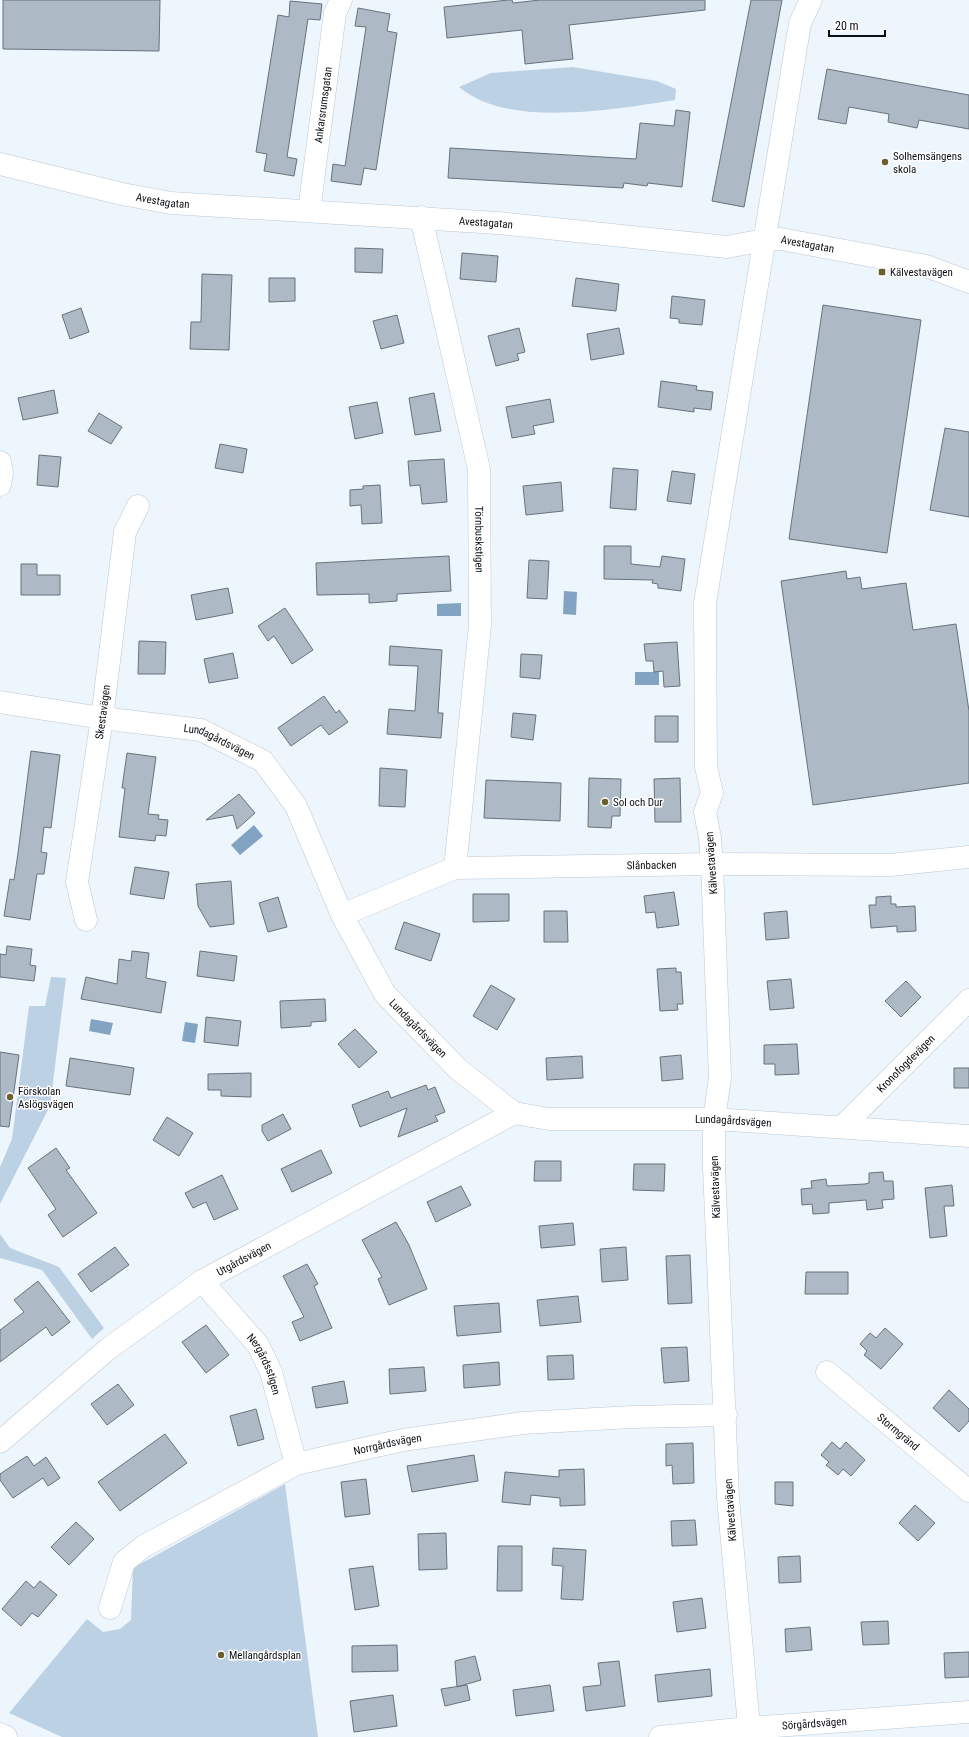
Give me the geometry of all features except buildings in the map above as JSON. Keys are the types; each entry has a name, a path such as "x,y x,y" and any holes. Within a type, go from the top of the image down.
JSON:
{"street":[{"name":"Ankarsrumsgatan","path":"309,212 335,13 341,0"},
{"name":"Kälvestavägen","path":"749,1732 728,1498 726,1415 715,1183 714,1119 720,1078 712,864 706,812 712,793 706,767 705,603 800,23 811,0"},
{"name":"Avestagatan","path":"0,164 122,194 171,203 309,212 421,217 574,230 727,247 764,240 781,240 926,266 969,282"},
{"name":"Törnbuskstigen","path":"421,217 479,468 480,625 455,868"},
{"path":"0,462 2,473 0,486"},
{"name":"Skestavägen","path":"86,920 77,882 102,718 125,532 138,506"},
{"name":"Lundagårdsvägen","path":"0,702 102,718 201,730 263,761 296,806 342,915 384,994 458,1069 514,1113 549,1119 714,1119 969,1136"},
{"name":"Slånbacken","path":"342,915 455,868 712,864 890,865 969,857"},
{"name":"Kronofogdevägen","path":"842,1127 969,1000"},
{"name":"Utgårdsvägen","path":"0,1442 108,1349 202,1281 514,1113"},
{"name":"Nergårdsstigen","path":"202,1281 258,1345 271,1372 296,1464"},
{"name":"Stormgränd","path":"827,1372 969,1491"},
{"name":"Norrgårdsvägen","path":"110,1608 124,1562 144,1546 296,1464 403,1440 523,1423 632,1417 726,1415"},
{"name":"Sörgårdsvägen","path":"660,1737 749,1732 969,1712"},
{"path":"0,1734 6,1737"}],"shaded area":[{"path":"573,67 657,81 676,89 675,100 593,111 563,113 533,112 505,108 480,100 459,87 491,73"},
{"path":"564,591 577,592 576,615 563,614"},
{"path":"461,603 461,616 437,616 437,604"},
{"path":"635,672 659,672 659,685 635,685"},
{"path":"254,825 263,836 240,855 231,845"},
{"path":"51,977 66,978 50,1106 0,1204 0,1167 12,1139 29,1006 45,1006"},
{"path":"91,1019 113,1023 110,1035 89,1031"},
{"path":"185,1022 198,1024 195,1043 182,1041"},
{"path":"0,1234 10,1248 59,1267 104,1328 92,1339 42,1270 0,1258"},
{"path":"285,1484 318,1737 62,1737 9,1713 87,1619 103,1632 120,1629 131,1620 133,1568"}],"place":[{"name":"Solhemsängens skola","path":"885,162"},
{"name":"Kälvestavägen","path":"882,272"},
{"name":"Sol och Dur","path":"605,802"},
{"name":"Förskolan Aslögsvägen","path":"10,1097"},
{"name":"Mellangårdsplan","path":"221,1655"}]}
